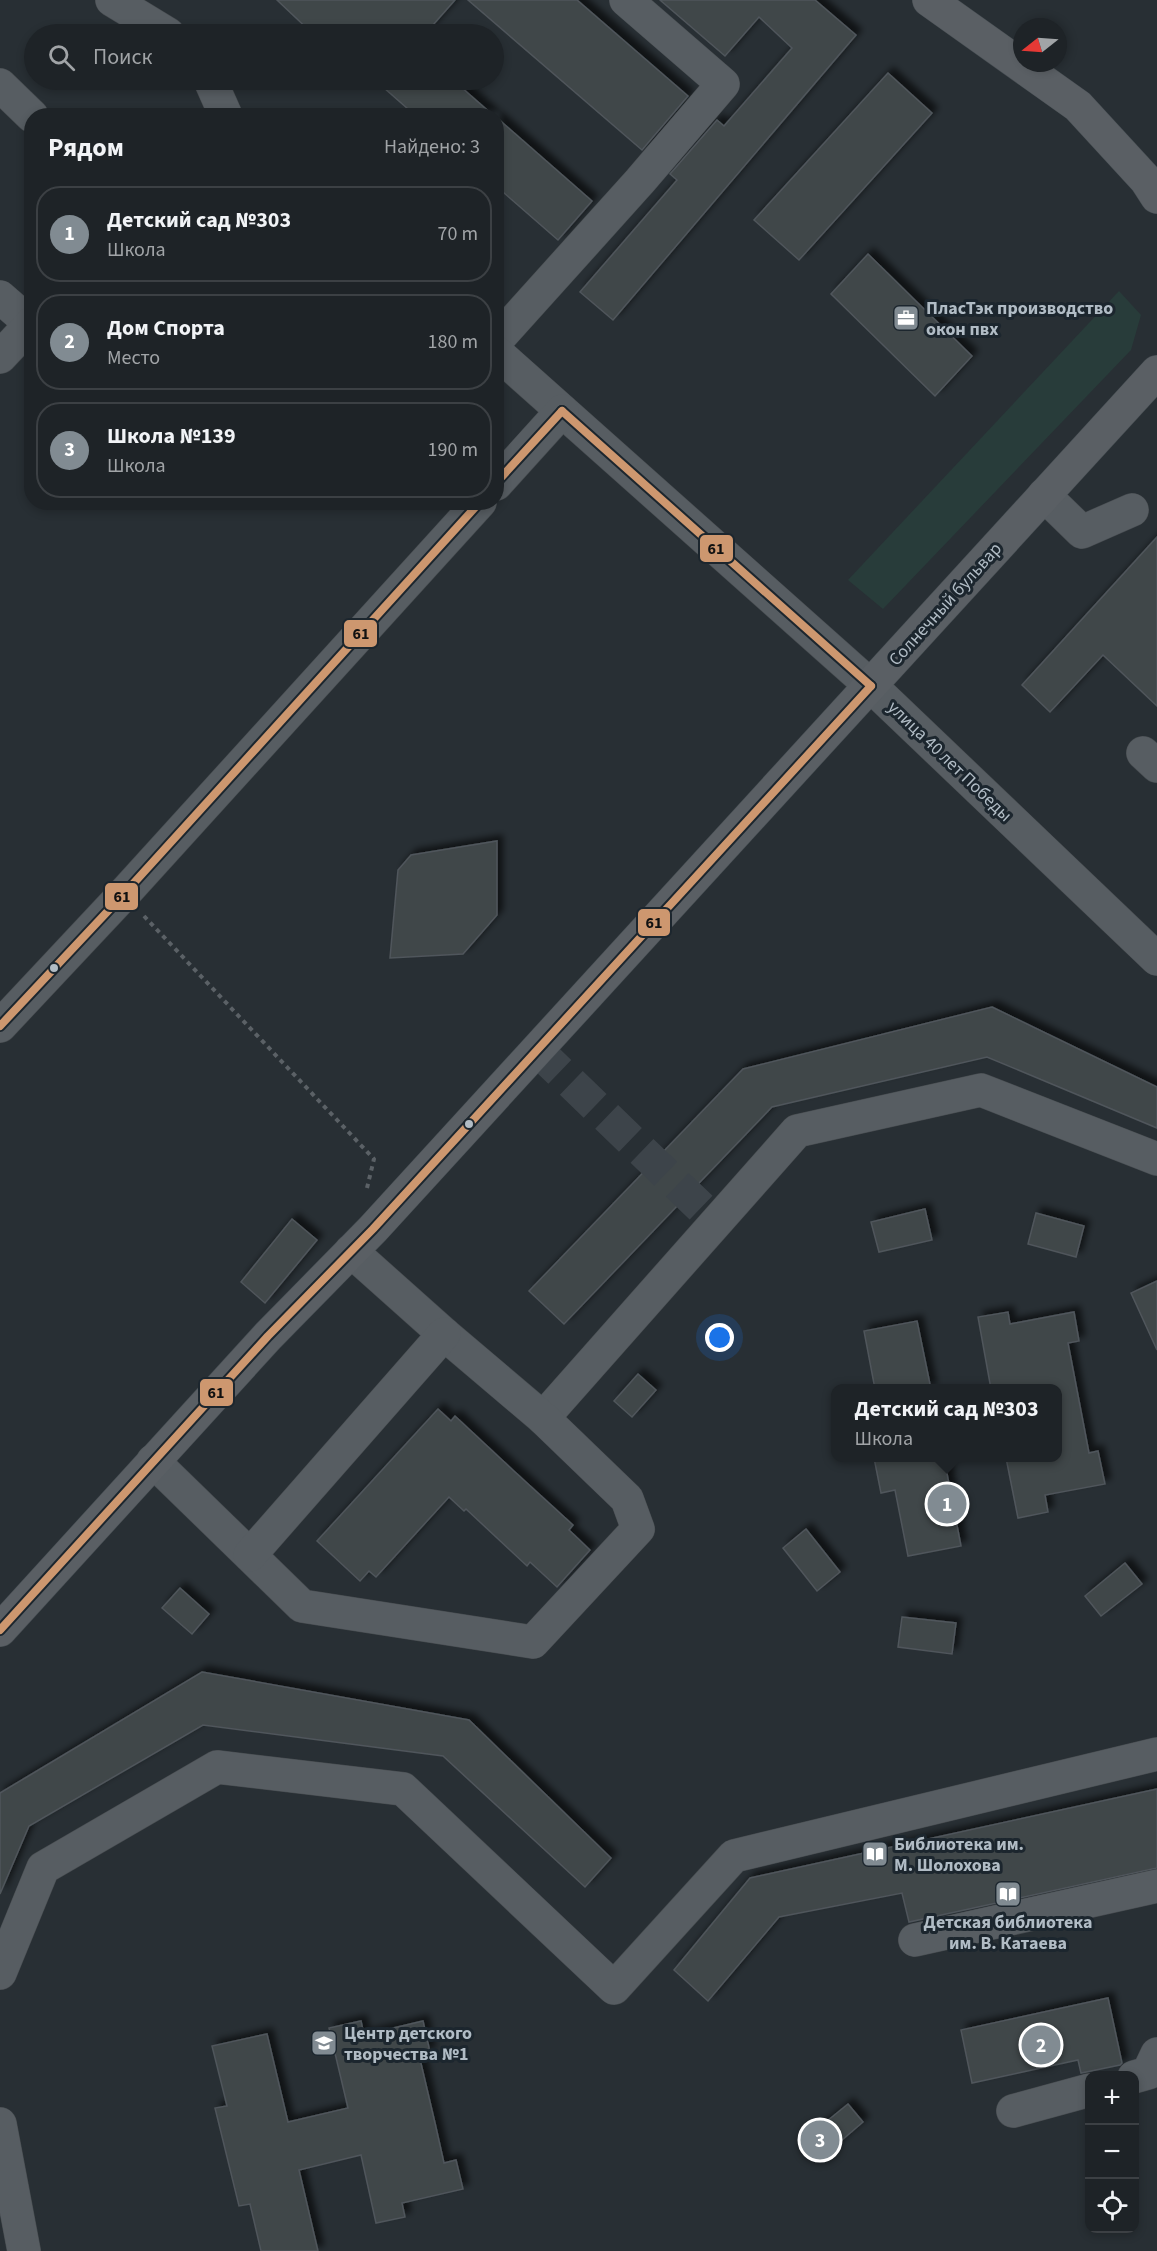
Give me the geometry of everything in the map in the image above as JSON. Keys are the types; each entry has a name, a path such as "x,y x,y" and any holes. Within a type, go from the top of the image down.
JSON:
{"main road":[{"path":"929,0 1078,106 1146,180 1157,197"},
{"name":"Солнечный бульвар","path":"0,1630 268,1336 351,1251 871,686 1157,372"}],"street":[{"path":"112,0 152,24"},
{"path":"504,332 640,181 723,84 626,0"},
{"path":"0,85 24,108"},
{"path":"214,90 222,108"},
{"path":"0,297 24,318"},
{"path":"0,357 24,331"},
{"name":"улица 40 лет Победы","path":"504,359 871,686 1157,958"},
{"path":"504,475 562,411"},
{"path":"1044,495 1082,532 1132,510"},
{"path":"0,1026 122,896 473,510"},
{"path":"543,1418 797,1131 981,1090 1157,1159"},
{"path":"153,1461 302,1606 533,1642 638,1529 627,1499 543,1418 351,1251"},
{"path":"250,1555 444,1334"},
{"path":"0,1973 43,1868 217,1767 403,1789 614,1988 734,1856 1157,1754"},
{"path":"915,1940 1157,1886"},
{"path":"1139,2076 1148,2073 1157,2054"},
{"path":"1013,2111 1085,2091"},
{"path":"0,2124 24,2251"}],"path":[{"path":"143,915 374,1160 366,1194"}],"green space":[{"path":"1119,291 1141,315 1131,350 883,609 848,580"}],"building":[{"path":"277,0 455,0 434,24 302,24"},
{"path":"468,0 577,0 688,96 642,150 504,31 504,24 496,24"},
{"path":"660,0 815,0 856,35 613,320 580,292 677,180 670,174 717,120 724,126 792,48 759,17 725,56"},
{"path":"888,73 932,113 799,260 754,220"},
{"path":"386,90 464,90 485,108 407,108"},
{"path":"504,124 592,201 558,240 504,193"},
{"path":"868,254 972,356 935,396 831,294"},
{"path":"1157,537 1157,706 1103,655 1050,712 1022,685"},
{"path":"497,841 497,915 463,954 390,958 398,870 411,855"},
{"path":"992,1007 1157,1087 1157,1128 987,1057 772,1107 564,1324 529,1291 743,1069"},
{"path":"925,1209 932,1240 879,1252 871,1222"},
{"path":"1036,1213 1084,1226 1076,1257 1028,1244"},
{"path":"292,1219 317,1240 265,1303 241,1282"},
{"path":"1157,1281 1157,1350 1131,1293"},
{"path":"1008,1312 1010,1324 1074,1312 1079,1341 1068,1343 1089,1453 1098,1451 1105,1484 1045,1495 1048,1512 1018,1518 1007,1462 1062,1462 1062,1384 990,1384 978,1317"},
{"path":"917,1321 930,1384 874,1384 864,1331"},
{"path":"638,1374 656,1390 632,1417 614,1401"},
{"path":"438,1409 451,1421 455,1416 573,1525 569,1530 590,1550 557,1587 530,1562 527,1566 466,1509 464,1511 449,1497 376,1577 369,1571 360,1581 317,1541"},
{"path":"875,1462 945,1462 961,1546 908,1556 895,1490 881,1493"},
{"path":"806,1529 840,1572 817,1591 783,1548"},
{"path":"1125,1563 1142,1584 1101,1616 1085,1596"},
{"path":"180,1588 209,1614 192,1634 162,1608"},
{"path":"902,1617 956,1623 952,1654 898,1647"},
{"path":"202,1672 469,1720 611,1858 585,1887 443,1756 203,1725 29,1826 0,1894 0,1793"},
{"path":"1157,1789 1157,1868 909,1922 902,1893 779,1917 708,2001 674,1970 750,1878"},
{"path":"1108,1998 1122,2063 1081,2073 1078,2060 972,2083 961,2030"},
{"name":"Центр детского творчества №1","path":"361,2021 364,2035 423,2021 430,2052 419,2055 444,2163 456,2160 463,2189 402,2203 405,2217 376,2223 361,2155 299,2170 318,2251 261,2251 250,2204 239,2206 215,2108 227,2106 212,2046 267,2034 288,2122 348,2108 329,2028"},
{"path":"848,2104 863,2122 827,2153 811,2134"}],"tunnel":[{"path":"536,1049 717,1223"}],"transit line":[{"name":"61","path":"562,411 871,686"},
{"name":"61","path":"504,474 562,411"},
{"name":"61","path":"0,1026 122,896 473,510"},
{"name":"61","path":"0,1630 268,1336 373,1229 871,686"}],"place":[{"name":"ПласТэк производство окон пвх","path":"906,318"},
{"name":"Детский сад №303","path":"947,1504"},
{"name":"Библиотека им. М. Шолохова","path":"875,1854"},
{"name":"Детская библиотека им. В. Катаева","path":"1008,1894"},
{"name":"Центр детского творчества №1","path":"324,2043"},
{"name":"Дом Спорта","path":"1041,2045"},
{"name":"Школа №139","path":"820,2140"}]}
